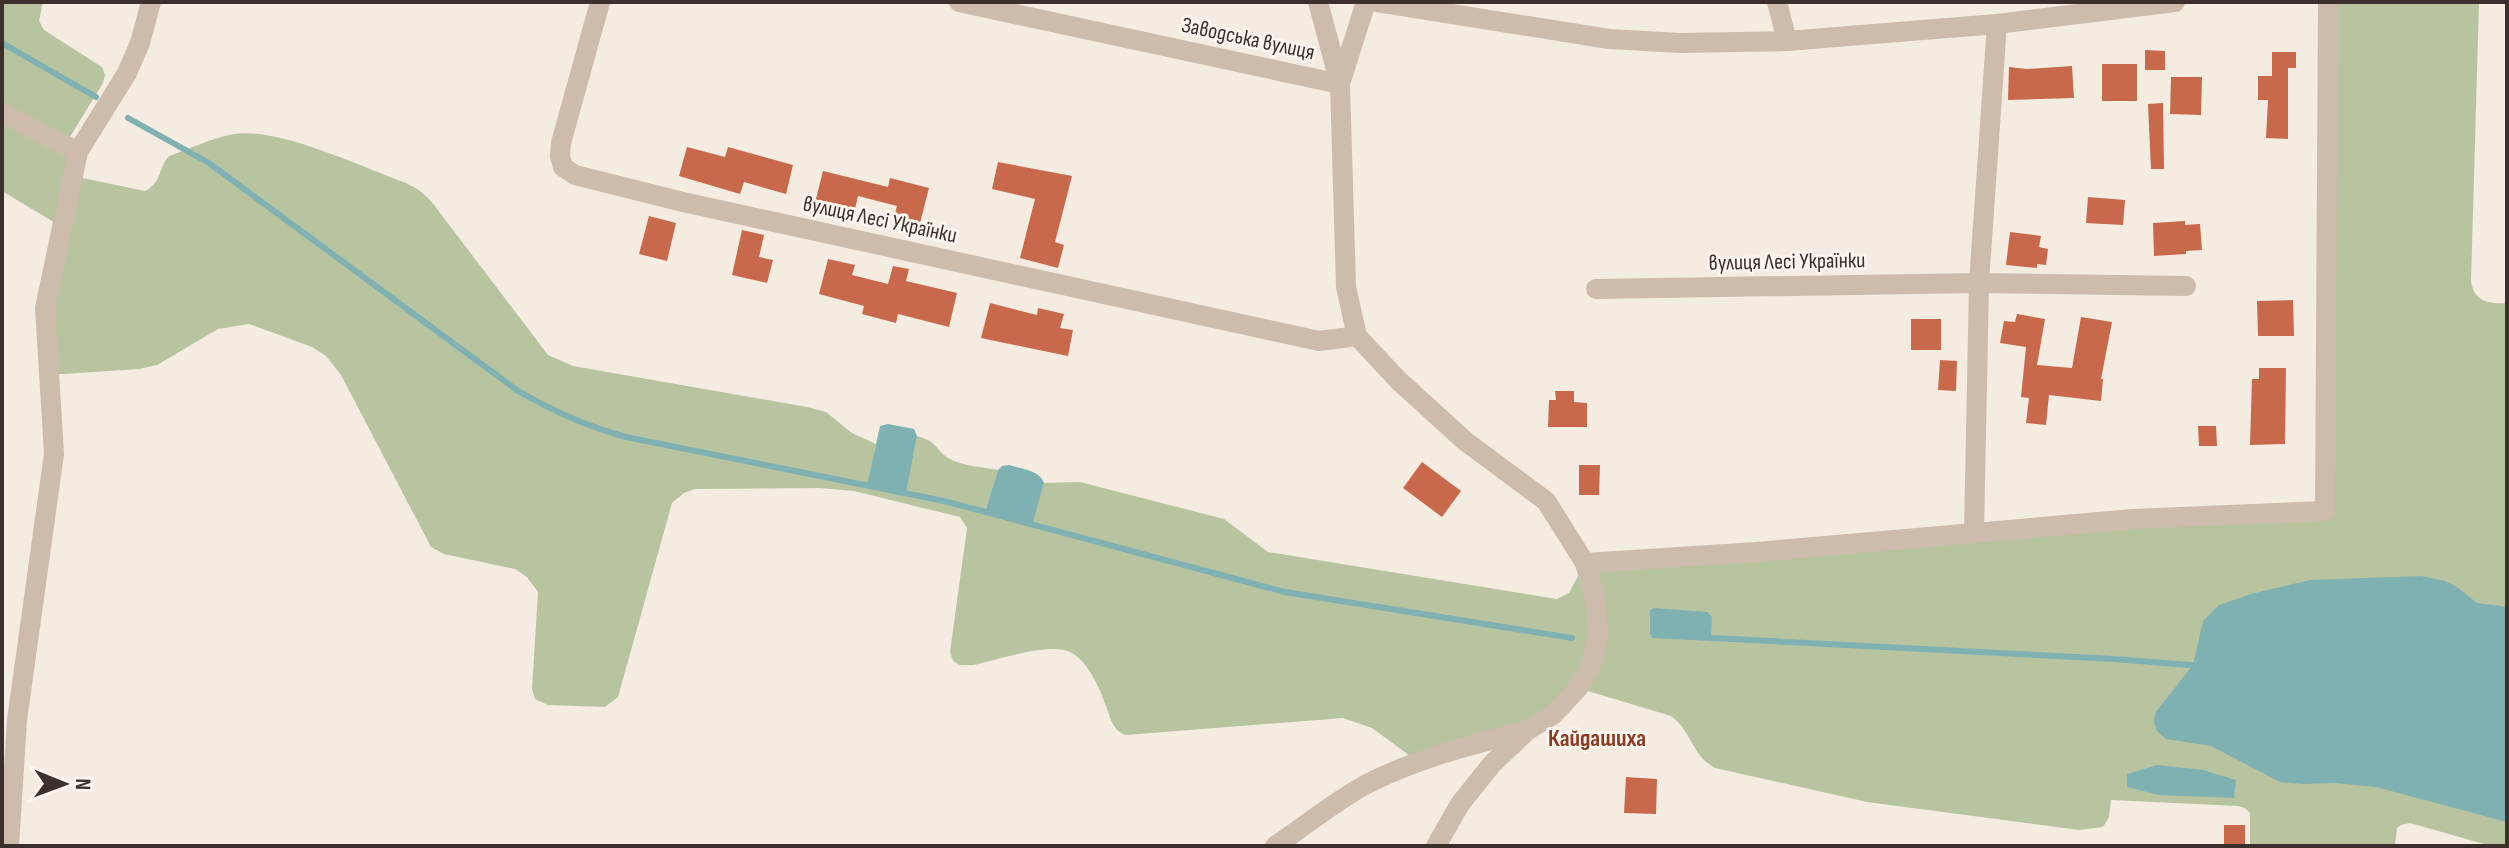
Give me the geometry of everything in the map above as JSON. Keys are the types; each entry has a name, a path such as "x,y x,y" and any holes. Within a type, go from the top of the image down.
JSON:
{"street":[{"path":"9,846 17,720 54,454 45,308 78,152 127,73 140,43 151,2"},
{"name":"вулиця Лесі Українки","path":"600,2 561,143 563,167 575,175 683,202 1319,341 1357,336"},
{"name":"Заводська вулиця","path":"959,2 1340,84"},
{"path":"1318,2 1340,84 1346,287 1357,336 1398,380 1465,441 1546,501 1585,563 1596,602 1598,638 1591,665 1578,688 1554,714 1528,730 1492,764 1472,787 1436,846"},
{"path":"1340,84 1366,2"},
{"path":"1377,2 1421,5 1609,39 1647,42 1787,41 1997,24 2175,2"},
{"path":"1777,2 1787,41"},
{"path":"1585,563 1757,552 2133,519 2325,511 2328,2"},
{"path":"1974,533 1979,283 1997,24"},
{"path":"2,113 78,152"},
{"name":"вулиця Лесі Українки","path":"1596,289 1979,283 2186,286"},
{"path":"1275,846 1363,785 1389,773 1442,753 1528,730"}],"green space":[{"path":"2,2 43,2 39,21 44,30 102,67 105,75 103,83 65,145 73,176 145,191 157,180 169,156 234,134 252,133 296,142 406,183 431,201 548,355 573,366 826,412 852,433 876,444 868,486 906,493 917,436 932,443 953,461 998,470 985,512 1031,524 1044,483 1080,482 1224,519 1268,552 1557,599 1569,593 1585,563 2325,511 2328,2 2479,2 2471,282 2479,298 2507,303 2507,846 2491,846 2410,823 2397,828 2395,846 2250,846 2250,813 2238,806 2111,800 2109,817 2103,827 2079,830 1867,802 1715,768 1701,756 1671,716 1578,688 1554,714 1417,761 1372,728 1343,718 1126,735 1111,720 1093,676 1072,653 1051,649 973,665 960,665 953,661 950,652 967,528 960,517 854,491 820,488 695,489 684,493 672,503 618,697 605,707 548,705 535,699 532,689 538,592 527,577 515,569 444,554 431,547 341,375 326,356 312,347 249,324 218,329 157,365 48,375 62,227 2,191"}],"water":[{"path":"888,424 914,429 917,436 906,494 867,486 880,426"},
{"path":"1009,465 1034,473 1044,483 1032,525 985,512 998,470"},
{"path":"2421,576 2445,581 2477,603 2507,607 2507,822 2376,787 2280,782 2211,746 2166,739 2157,731 2155,713 2193,665 2203,621 2219,605 2310,580"},
{"path":"1650,610 1707,612 1712,617 1711,638 1650,635"},
{"path":"2157,765 2203,770 2236,780 2234,798 2159,795 2127,787 2127,774"}],"building":[{"path":"2145,50 2165,51 2165,70 2145,70"},
{"path":"2272,52 2296,52 2296,68 2288,68 2288,139 2266,138 2268,100 2258,100 2258,76 2272,76"},
{"path":"2102,64 2137,64 2137,101 2102,101"},
{"path":"2072,66 2074,98 2008,100 2009,67"},
{"path":"2171,77 2202,77 2201,115 2170,114"},
{"path":"2163,103 2164,169 2151,169 2148,104"},
{"path":"687,147 725,157 728,147 793,165 786,194 744,182 740,194 679,176"},
{"path":"998,162 1072,176 1055,242 1064,245 1058,268 1020,258 1035,199 992,189"},
{"path":"823,171 888,187 890,178 929,188 920,223 894,217 897,206 858,196 854,213 815,203"},
{"path":"2088,197 2125,200 2123,225 2086,223"},
{"path":"649,216 676,223 667,261 639,254"},
{"path":"2185,221 2185,225 2200,224 2202,250 2154,256 2153,223"},
{"path":"742,230 764,235 759,257 773,260 767,283 732,275"},
{"path":"2010,232 2041,236 2039,247 2048,249 2046,265 2037,264 2037,268 2006,265"},
{"path":"828,259 855,265 852,275 888,284 893,266 909,269 906,281 957,293 949,327 898,314 896,323 862,314 864,306 819,294"},
{"path":"2293,300 2294,336 2258,336 2257,301"},
{"path":"990,303 1037,315 1038,308 1064,314 1060,328 1073,330 1068,356 981,338"},
{"path":"2017,314 2045,319 2037,365 2072,368 2081,317 2112,322 2101,379 2101,401 2049,395 2046,425 2026,423 2029,398 2021,397 2026,347 2000,343 2004,321 2015,322"},
{"path":"1911,319 1941,319 1941,350 1911,350"},
{"path":"1940,360 1957,361 1956,391 1938,390"},
{"path":"2259,368 2286,368 2285,444 2250,445 2252,379 2259,379"},
{"path":"1555,391 1574,391 1574,402 1587,403 1587,427 1548,427 1549,400 1556,400"},
{"path":"2198,426 2216,426 2217,446 2199,446"},
{"path":"1422,462 1461,491 1442,517 1403,488"},
{"path":"1579,465 1600,465 1599,495 1579,495"},
{"path":"1626,777 1657,779 1656,814 1624,813"},
{"path":"2224,825 2245,825 2245,846 2224,846"}],"waterway":[{"path":"2,43 96,97"},
{"path":"128,118 209,163 518,391 597,428 626,437 944,501 1285,592 1572,638"},
{"path":"1654,635 2202,666"}],"district":[{"name":"Кайдашиха","path":"1597,738"}]}
